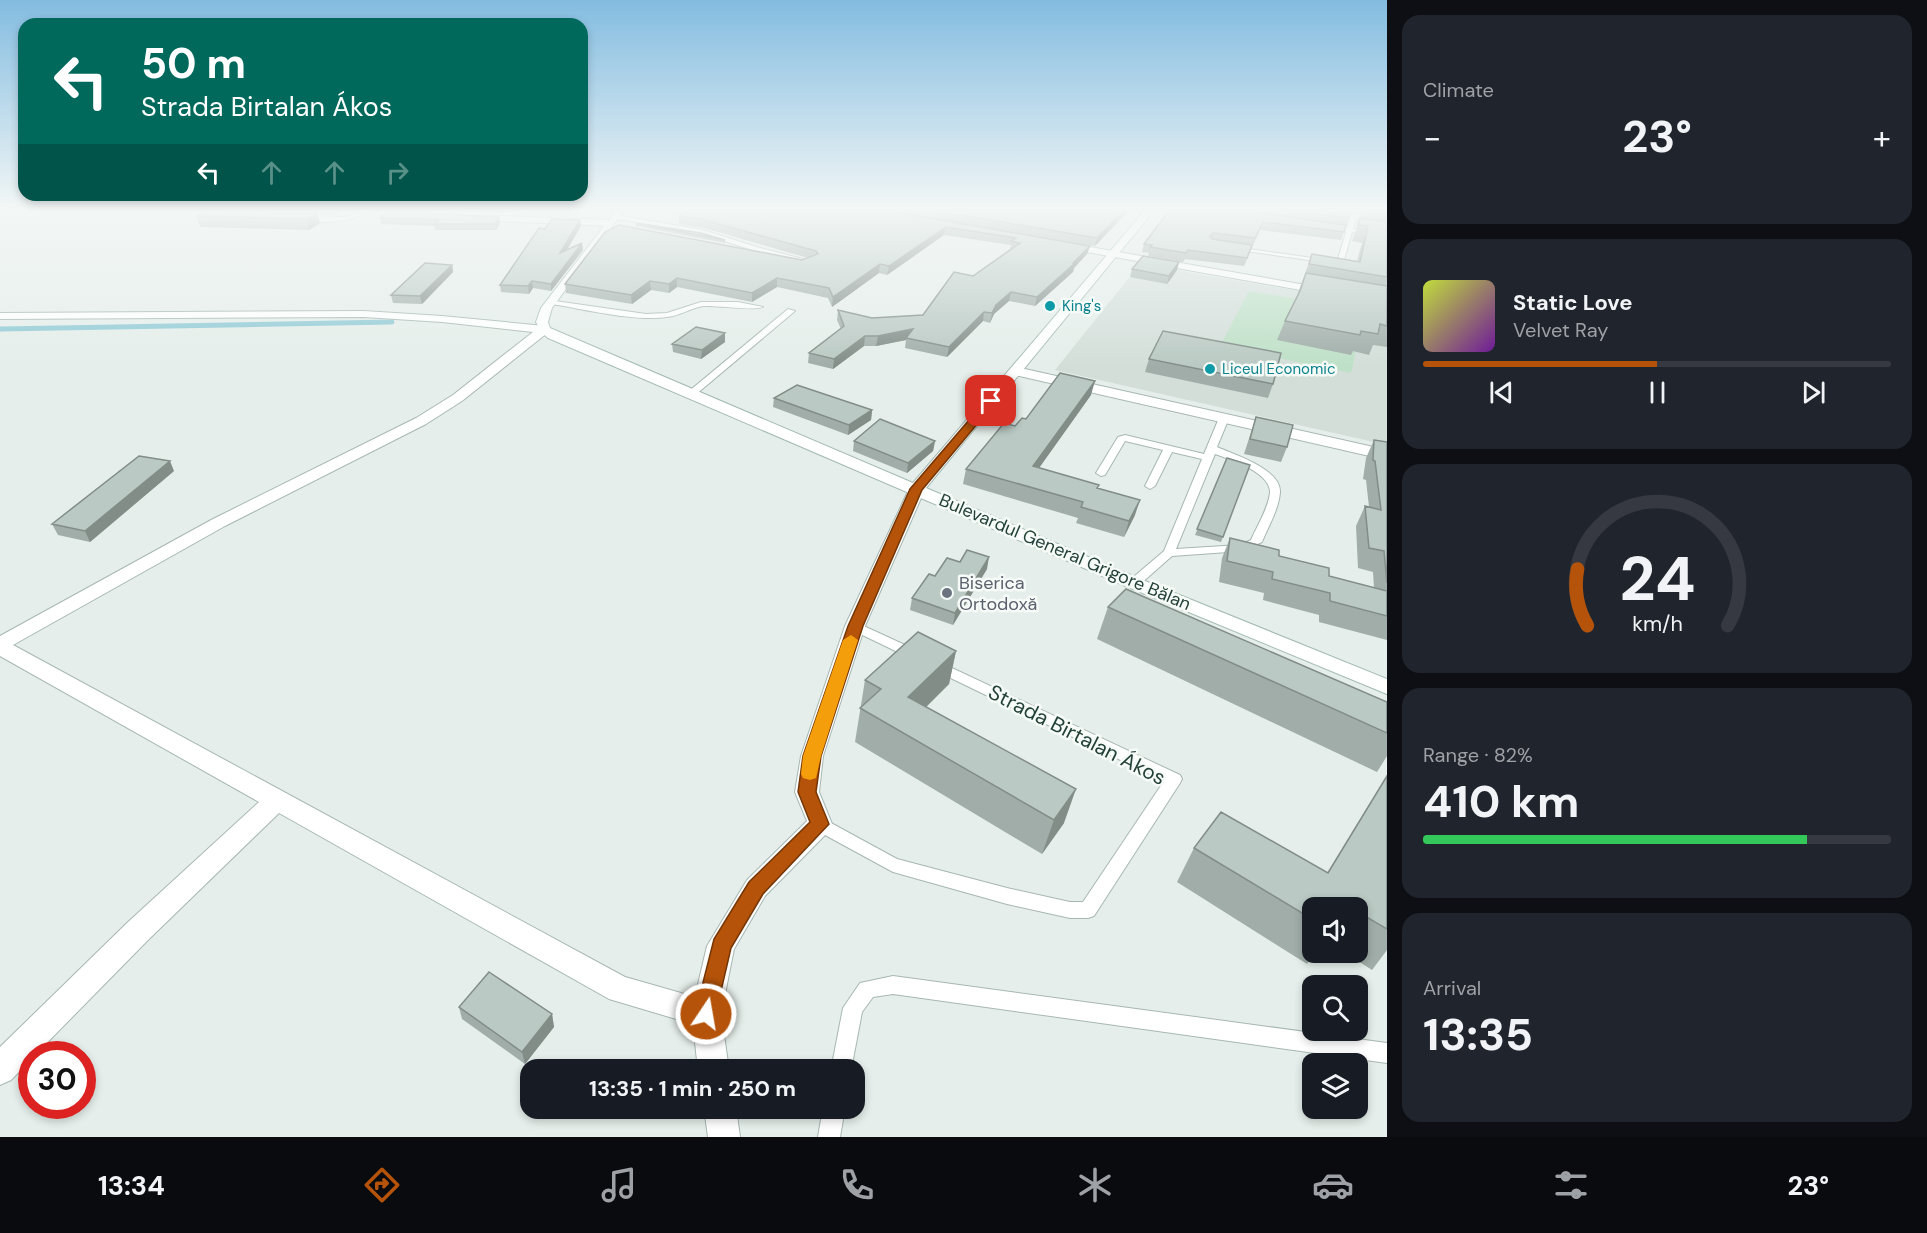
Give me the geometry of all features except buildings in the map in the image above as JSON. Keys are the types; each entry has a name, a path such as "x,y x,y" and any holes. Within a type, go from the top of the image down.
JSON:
{"street":[{"path":"545,330 542,322 543,315 582,261"},
{"path":"787,261 802,264"},
{"path":"712,1059 706,1014 721,946 756,888 820,824 807,792 812,756 855,626 916,489 1110,261"},
{"path":"1156,261 1340,294"},
{"path":"0,316 364,314 453,320 545,330"},
{"path":"0,646 249,507 436,411 482,379 505,357 545,330"},
{"name":"Bulevardul General Grigore Bălan","path":"545,330 559,338 1134,583 1387,687"},
{"path":"1016,371 1387,455"},
{"path":"0,646 619,988 706,1014"},
{"path":"0,1069 137,932 277,800"},
{"path":"722,1119 724,1137"}],"lane":[{"path":"808,261 812,262"},
{"path":"1322,261 1335,263 1339,261"},
{"path":"551,302 646,316 668,315 689,306 701,304 738,304 759,308"},
{"path":"691,394 791,310"},
{"path":"1134,583 1169,553 1224,418"},
{"path":"1101,473 1121,439 1131,439 1243,462 1273,480 1276,491 1256,542 1242,548 1169,553"},
{"path":"1150,486 1169,448"},
{"name":"Strada Birtalan Ákos","path":"820,824 893,865 1007,896 1070,910 1088,910 1174,779 855,626"},
{"path":"844,1059 853,1008 867,989 893,985 1387,1053"},
{"path":"829,1137 832,1119"}],"shaded area":[{"path":"1140,264 1387,306 1387,445 1055,370"}],"green space":[{"path":"1249,291 1365,311 1351,373 1220,346"}],"waterway":[{"path":"0,329 392,322"}],"slow traffic":[{"path":"810,774 812,756 851,640"}],"place":[{"name":"King's","path":"1050,306"},
{"name":"Liceul Economic","path":"1210,369"},
{"name":"Biserica Ortodoxă","path":"947,593"}],"route":[{"path":"706,1014 721,946 756,888 820,824 807,792 812,756 855,626 916,489 991,401"}]}
